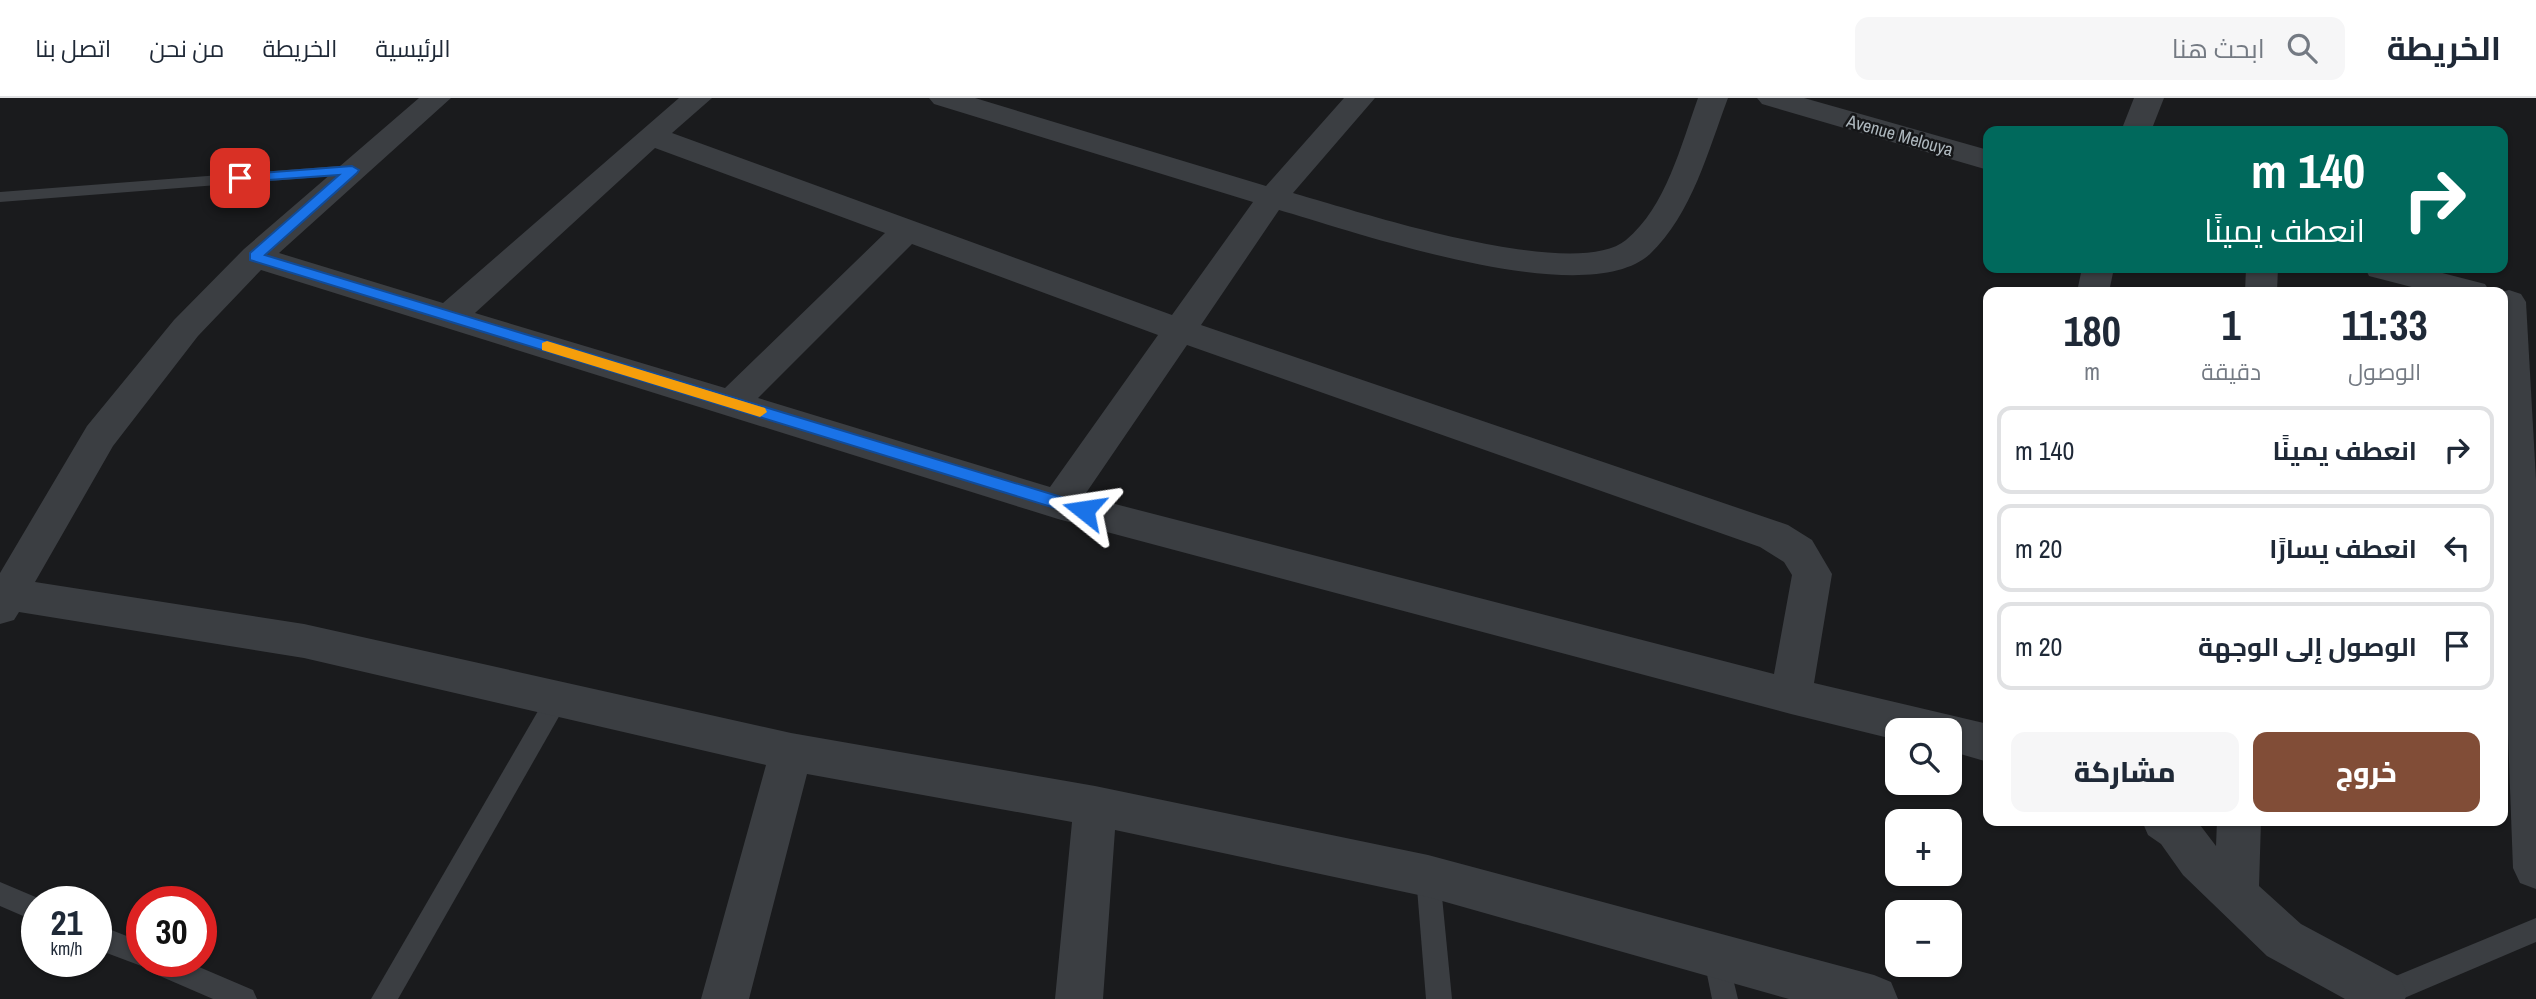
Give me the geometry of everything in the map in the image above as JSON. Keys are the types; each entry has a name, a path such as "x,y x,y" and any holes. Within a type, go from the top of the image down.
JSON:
{"street":[{"path":"436,98 255,257 186,328 100,436 5,601 304,641 791,752 1095,806 1428,876 1874,999"},
{"path":"450,316 651,136 698,98"},
{"path":"944,98 1271,199 1462,249 1518,260 1580,264 1619,259 1644,241 1665,216 1713,98"},
{"path":"1058,504 1271,199 1360,98"},
{"name":"Avenue Melouya","path":"1772,98 1983,159"},
{"path":"2138,126 2149,98"},
{"path":"651,136 1179,330 1774,536 1798,551 1812,574 1791,696"},
{"path":"732,403 907,230"},
{"path":"255,257 1058,504 1885,718"},
{"path":"2400,273 2452,287"},
{"path":"2508,330 2527,510 2536,868"},
{"path":"1962,736 1983,742"},
{"path":"725,999 791,752"},
{"path":"1079,999 1095,806"},
{"path":"2171,826 2199,860 2284,940 2384,997"},
{"path":"2236,897 2239,826"}],"lane":[{"path":"0,197 352,170"},
{"path":"384,999 557,699"},
{"path":"1428,876 1439,999"},
{"path":"0,894 21,903"},
{"path":"2384,997 2536,930"},
{"path":"1716,955 1725,999"},
{"path":"192,977 244,999"}],"slow traffic":[{"path":"547,346 760,412"}],"route":[{"path":"240,178 352,170 255,257 1084,510"}]}
